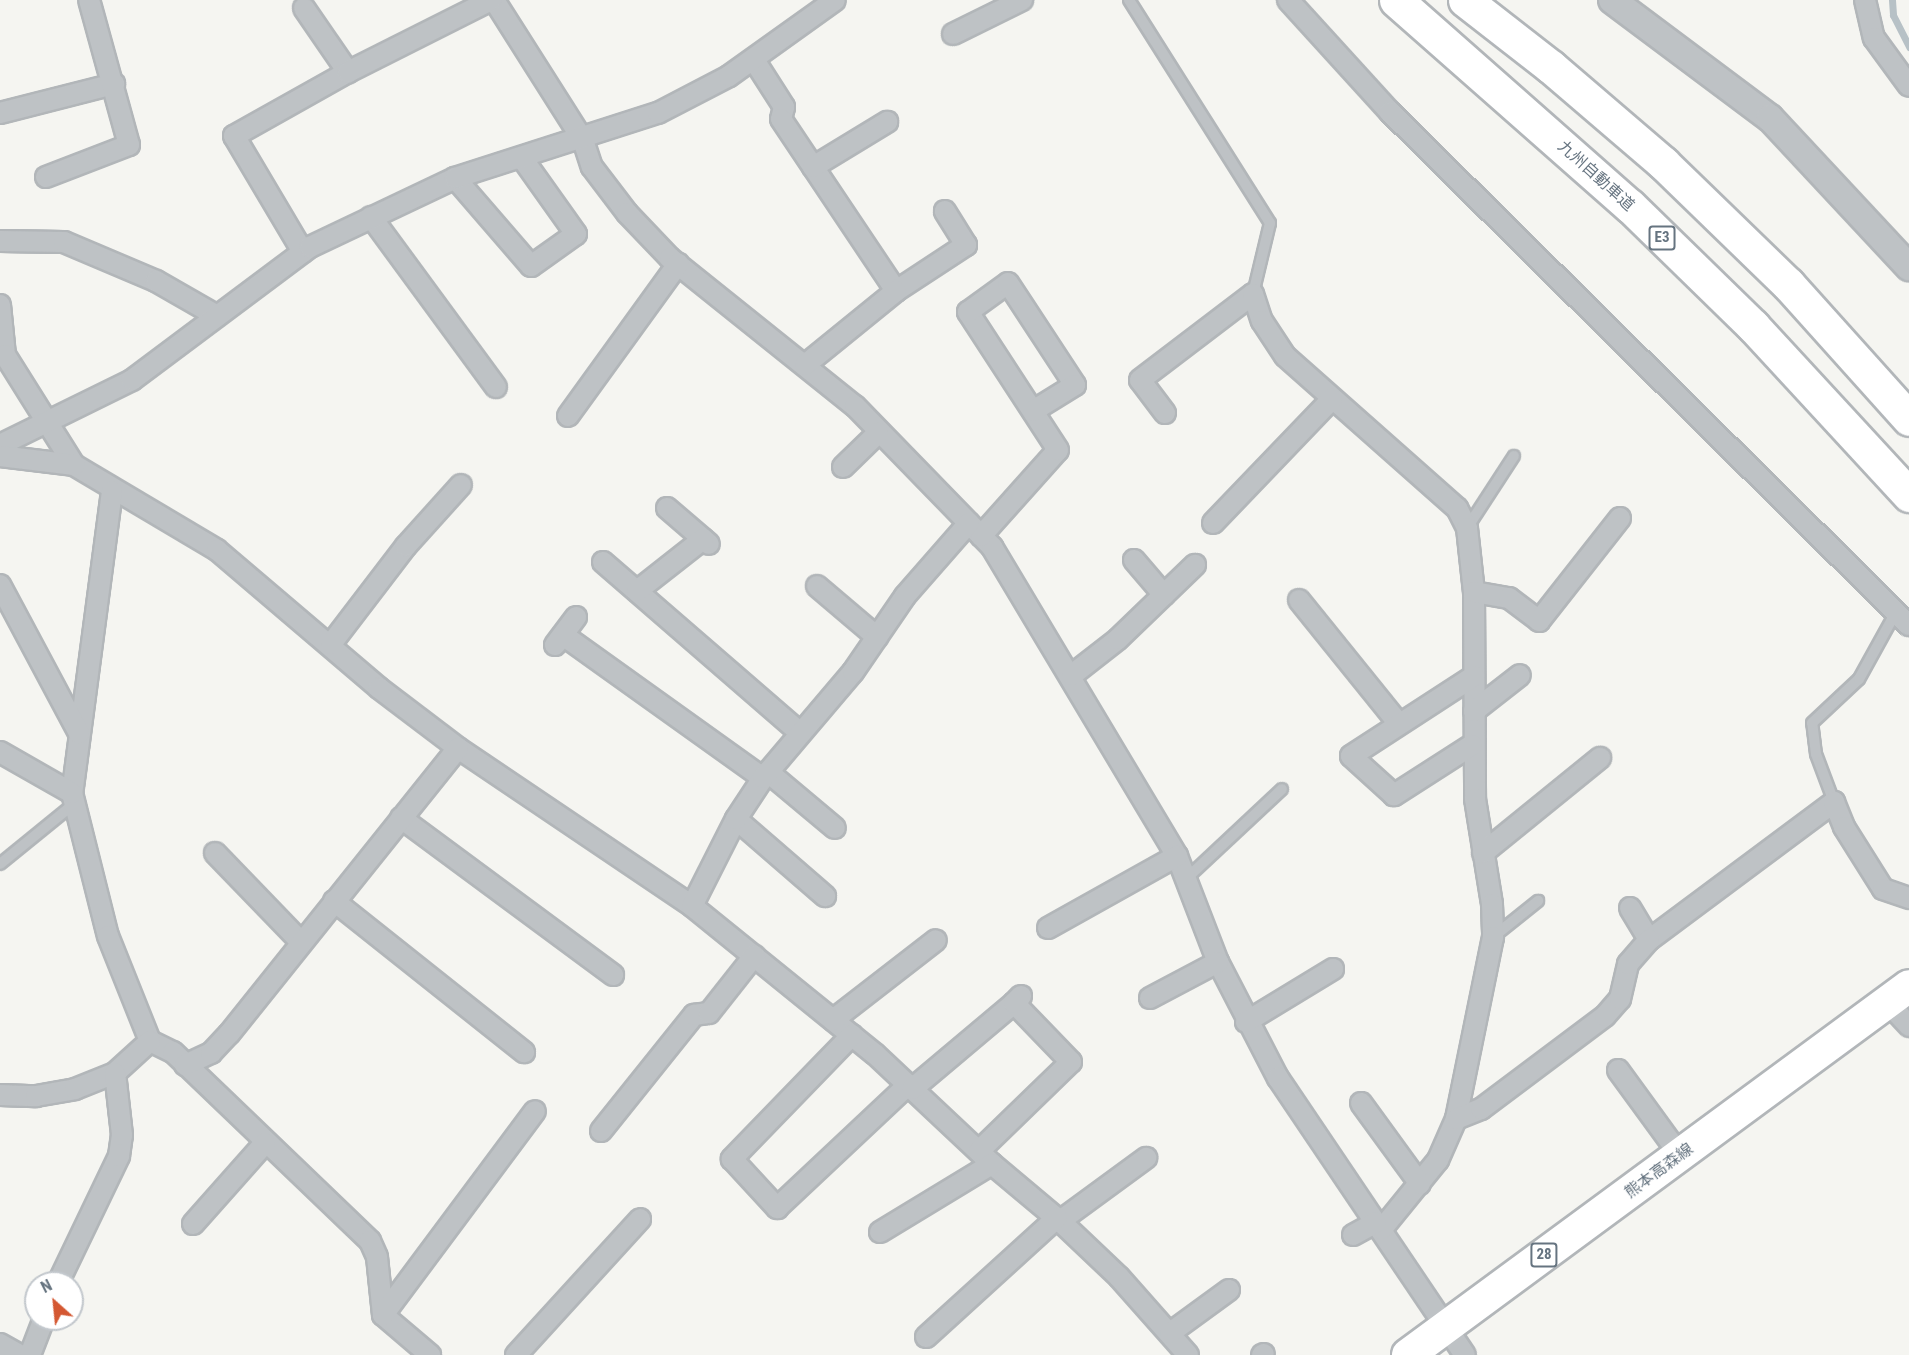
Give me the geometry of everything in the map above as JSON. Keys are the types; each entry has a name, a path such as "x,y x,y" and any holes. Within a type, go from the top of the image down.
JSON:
{"highway":[{"name":"九州自動車道","path":"1396,0 1630,206 1753,326 1909,495"},
{"path":"1465,0 1551,67 1663,163 1788,284 1909,419"}],"main road":[{"name":"熊本高森線","path":"1408,1355 1898,994"}],"street":[{"path":"46,177 129,145 89,0"},
{"path":"303,252 234,136 348,72 493,0 583,140 592,167 627,213 678,264 855,406 878,433 975,530 1072,675 1177,856 1218,962 1246,1022 1278,1078 1379,1225 1445,1328 1466,1355"},
{"path":"0,445 132,380 303,252 455,178 583,140 658,112 754,60 835,0"},
{"path":"953,34 1022,0"},
{"path":"1288,0 1389,112 1903,618"},
{"path":"1612,0 1770,118 1909,267"},
{"path":"1865,0 1874,38 1909,86"},
{"path":"304,8 348,72"},
{"path":"754,60 784,107 781,119 896,291"},
{"path":"0,113 114,84"},
{"path":"813,167 887,122"},
{"path":"455,178 531,266 576,234 522,158"},
{"path":"805,366 896,291 966,245 945,211"},
{"path":"371,217 496,387"},
{"path":"0,241 64,242 156,281 217,316"},
{"path":"568,416 678,264"},
{"path":"692,906 736,819 766,775 799,732 852,672 905,596 1058,450 968,312 1008,283 1075,385 1033,411"},
{"path":"1165,412 1140,380 1253,294 1262,321 1285,356 1457,508 1467,528 1474,592 1472,745 1483,853 1492,904 1493,937 1456,1119 1438,1160 1420,1184 1379,1225 1353,1235"},
{"path":"0,305 4,355 74,465 112,491 217,550 331,644 379,688 459,748 692,906 852,1035 986,1158 1058,1219 1170,1333 1181,1353"},
{"path":"1213,523 1332,399"},
{"path":"843,467 878,433"},
{"path":"0,456 74,465"},
{"path":"331,644 406,546 461,485"},
{"path":"112,491 79,733 74,798 108,936 150,1041 173,1052 373,1246 382,1315 430,1355"},
{"path":"637,591 706,542 667,508"},
{"path":"1474,592 1509,598 1539,621 1620,518"},
{"path":"1134,560 1164,595"},
{"path":"603,562 799,732"},
{"path":"1072,675 1118,639 1195,565"},
{"path":"0,585 79,733"},
{"path":"817,586 877,637"},
{"path":"1299,600 1399,724"},
{"path":"576,617 559,640 766,775 835,828"},
{"path":"1474,711 1520,675"},
{"path":"1472,745 1394,795 1351,756 1474,676"},
{"path":"185,1065 217,1047 459,748"},
{"path":"0,752 74,798"},
{"path":"1483,853 1600,758"},
{"path":"1456,1119 1480,1109 1605,1016 1620,999 1628,964 1649,940 1834,802 1844,827 1883,889 1909,898"},
{"path":"401,818 612,975"},
{"path":"736,819 825,896"},
{"path":"215,853 301,942"},
{"path":"1048,928 1177,856"},
{"path":"334,901 524,1052"},
{"path":"1630,908 1649,940"},
{"path":"833,1020 936,940"},
{"path":"601,1131 694,1015 709,1013 754,956"},
{"path":"1150,998 1218,962"},
{"path":"1246,1022 1334,969"},
{"path":"1898,994 1909,1026"},
{"path":"852,1035 732,1159 777,1208 910,1087 1018,999 1071,1062 986,1158 880,1233"},
{"path":"0,1095 36,1096 75,1089 115,1074 150,1041"},
{"path":"1618,1070 1680,1155"},
{"path":"64,1271 119,1156 122,1135 115,1074"},
{"path":"1361,1103 1420,1184"},
{"path":"382,1315 535,1111"},
{"path":"193,1224 265,1143"},
{"path":"926,1338 1058,1219 1146,1158"},
{"path":"516,1355 640,1219"},
{"path":"1170,1333 1229,1290"},
{"path":"30,1355 39,1331"},
{"path":"0,1344 20,1355"}],"lane":[{"path":"1129,0 1270,223 1253,294"},
{"path":"1467,528 1514,456"},
{"path":"1834,802 1816,753 1812,723 1858,679 1903,618"},
{"path":"1187,878 1282,789"},
{"path":"0,864 74,798"},
{"path":"1493,937 1538,901"}],"waterway":[{"path":"1892,0 1893,15 1909,47"}]}
